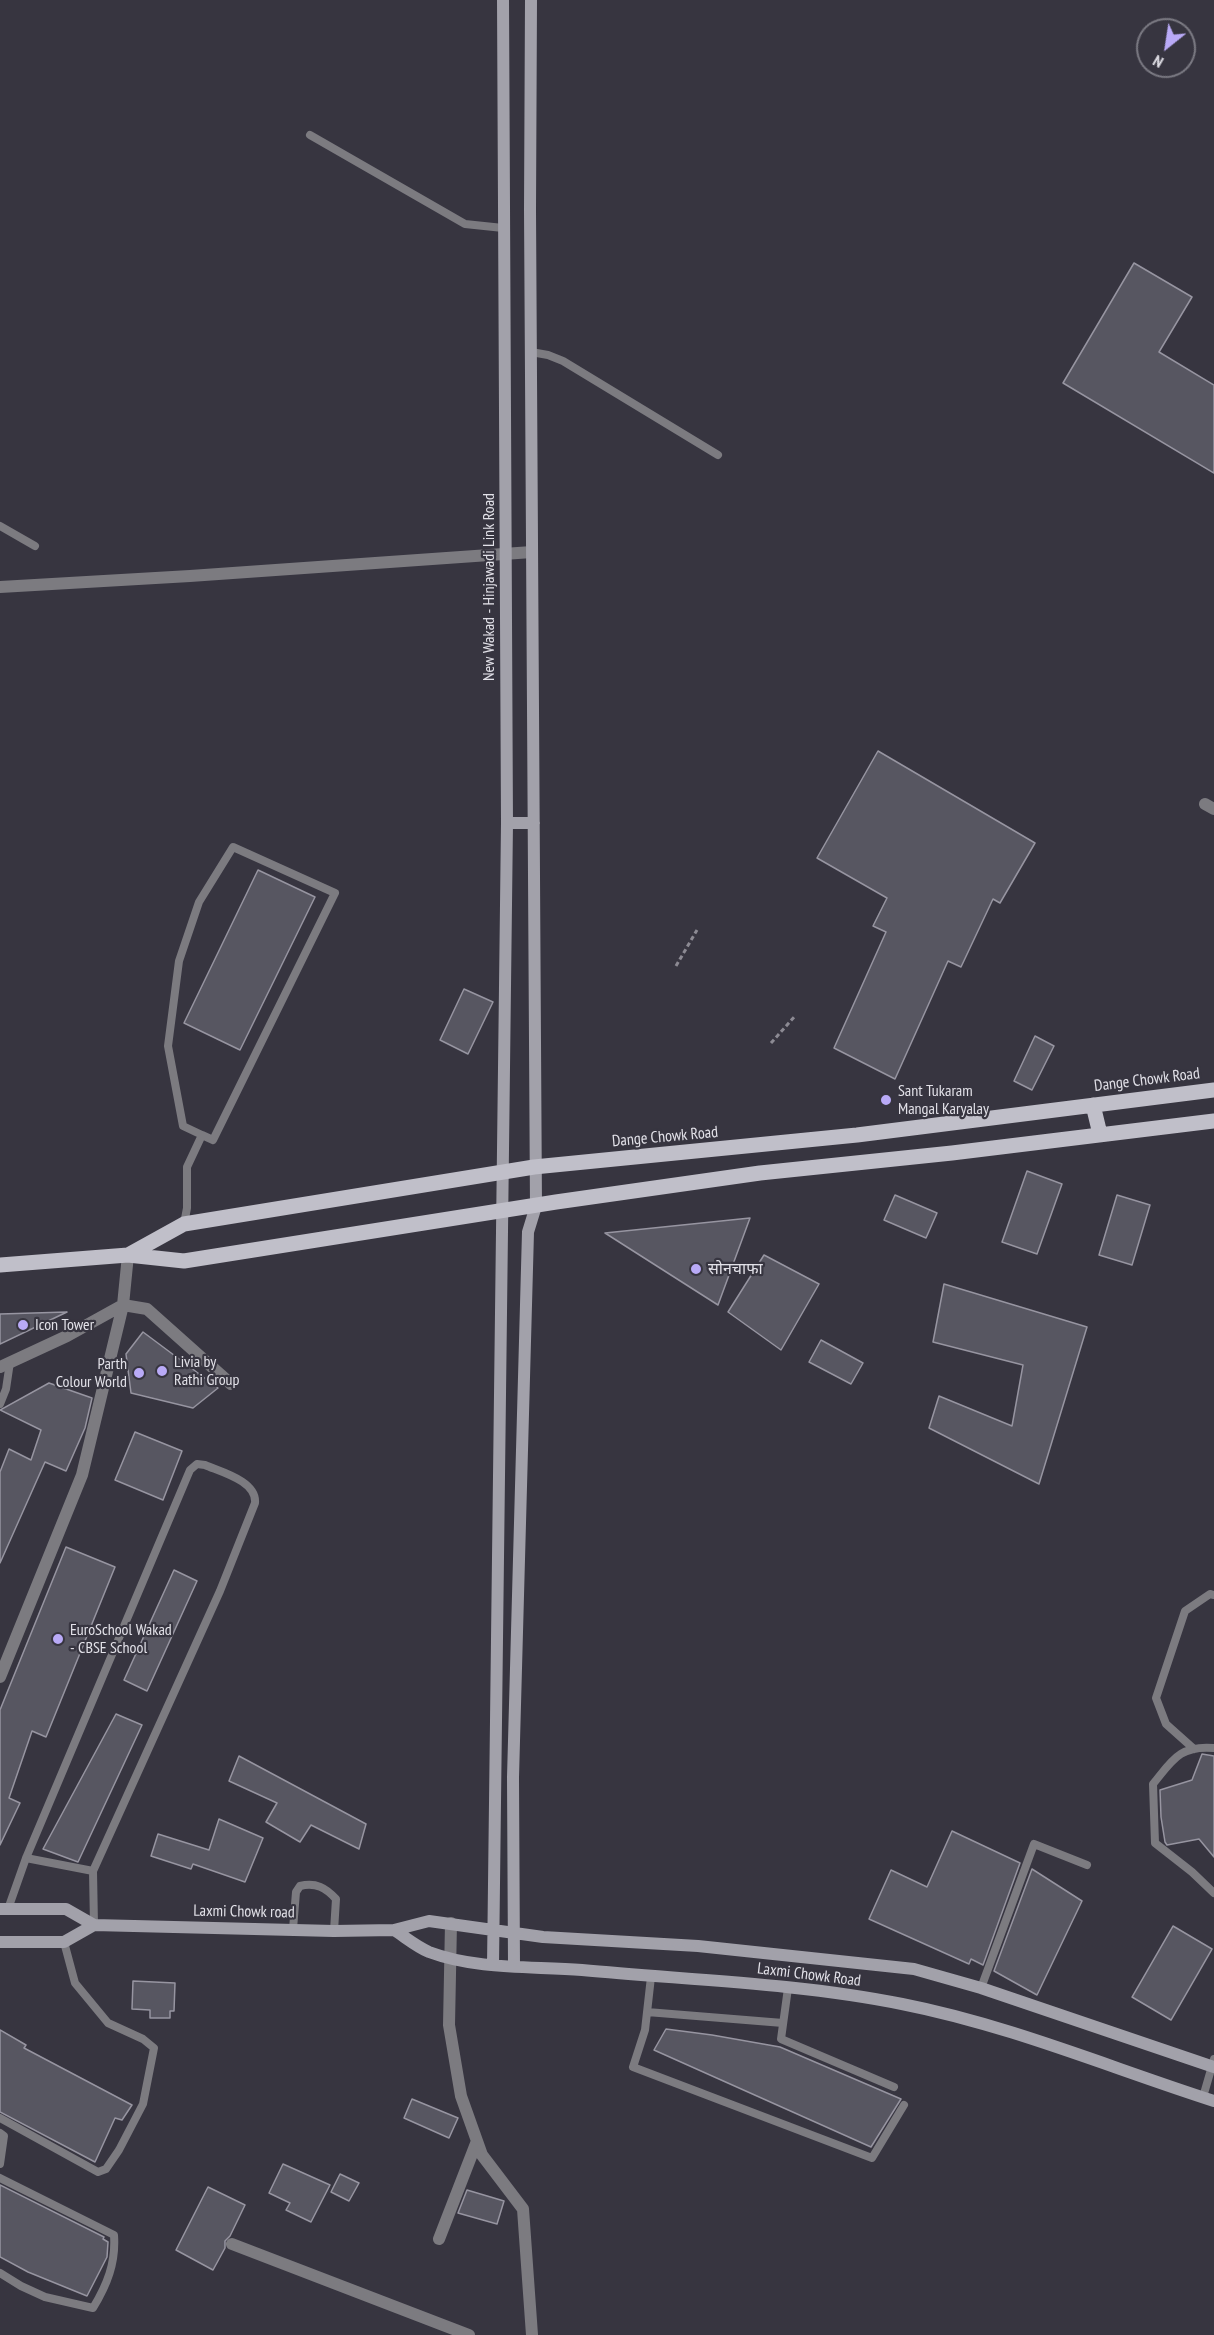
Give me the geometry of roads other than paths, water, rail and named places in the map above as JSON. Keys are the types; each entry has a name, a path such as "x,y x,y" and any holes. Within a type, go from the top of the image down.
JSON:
{"main road":[{"name":"New Wakad - Hinjawadi Link Road","path":"493,1965 507,823 503,0"},
{"path":"514,1966 513,1777 528,1232 536,1206 534,1167 531,0"},
{"path":"507,823 534,823"},
{"name":"Dange Chowk Road","path":"128,1255 184,1224 534,1167 857,1135 1214,1090"},
{"path":"1093,1105 1100,1134"},
{"name":"Dange Chowk Road","path":"0,1265 128,1255 184,1261 501,1210 760,1173 930,1155 1214,1120"},
{"path":"4,1909 66,1909 94,1926"},
{"name":"Laxmi Chowk road","path":"0,1942 64,1942 94,1926 334,1931 394,1930 429,1921 451,1923"},
{"name":"Laxmi Chowk Road","path":"451,1923 492,1932 698,1946 914,1969 981,1988 1213,2064"},
{"name":"Laxmi Chowk Road","path":"394,1930 427,1951 493,1965 545,1967 788,1988 902,2004 991,2027 1208,2099"}],"street":[{"path":"0,587 532,552"},
{"path":"0,1677 4,1656 82,1475 123,1305 128,1255"},
{"path":"5,1365 68,1336 123,1305 147,1309 231,1384"},
{"path":"451,1923 452,1958 448,2025 461,2096 482,2155 523,2209 532,2335"},
{"path":"439,2240 477,2140"},
{"path":"232,2244 468,2335"}],"lane":[{"path":"310,135 465,224 503,228"},
{"path":"531,352 563,361 718,455"},
{"path":"0,526 35,546"},
{"path":"233,847 335,893 213,1140 202,1136 183,1126 168,1046 179,961 199,902 233,847"},
{"path":"184,1224 187,1208 187,1167 202,1136"},
{"path":"0,1404 6,1389 5,1365"},
{"path":"4,1909 190,1470 197,1464 205,1465 246,1484 252,1489 255,1503 220,1591 93,1871 94,1926"},
{"path":"1194,1749 1166,1724 1156,1698 1185,1611 1209,1594 1214,1595"},
{"path":"1214,1748 1194,1749 1176,1755 1153,1784 1155,1843 1214,1893"},
{"path":"981,1988 1034,1844 1087,1865"},
{"path":"26,1858 93,1871"},
{"path":"294,1929 296,1892 300,1886 310,1884 328,1889 336,1899 334,1931"},
{"path":"0,2118 98,2172 106,2169 119,2150 143,2104 154,2048 143,2039 108,2023 75,1983 64,1942"},
{"path":"651,1977 645,2030 633,2067 872,2158 904,2105"},
{"path":"788,1988 781,2039 894,2087"},
{"path":"647,2012 783,2023"},
{"path":"1208,2099 1213,2064"},
{"path":"0,2133 4,2136 0,2164"},
{"path":"0,2178 114,2235 115,2252 109,2278 93,2308 45,2297 21,2286 0,2272"}],"place":[{"name":"Sant Tukaram Mangal Karyalay","path":"886,1100"},
{"name":"सोनचाफा","path":"696,1269"},
{"name":"Icon Tower","path":"23,1325"},
{"name":"Livia by Rathi Group","path":"162,1371"},
{"name":"Parth Colour World","path":"139,1373"},
{"name":"EuroSchool Wakad - CBSE School","path":"58,1639"}]}
